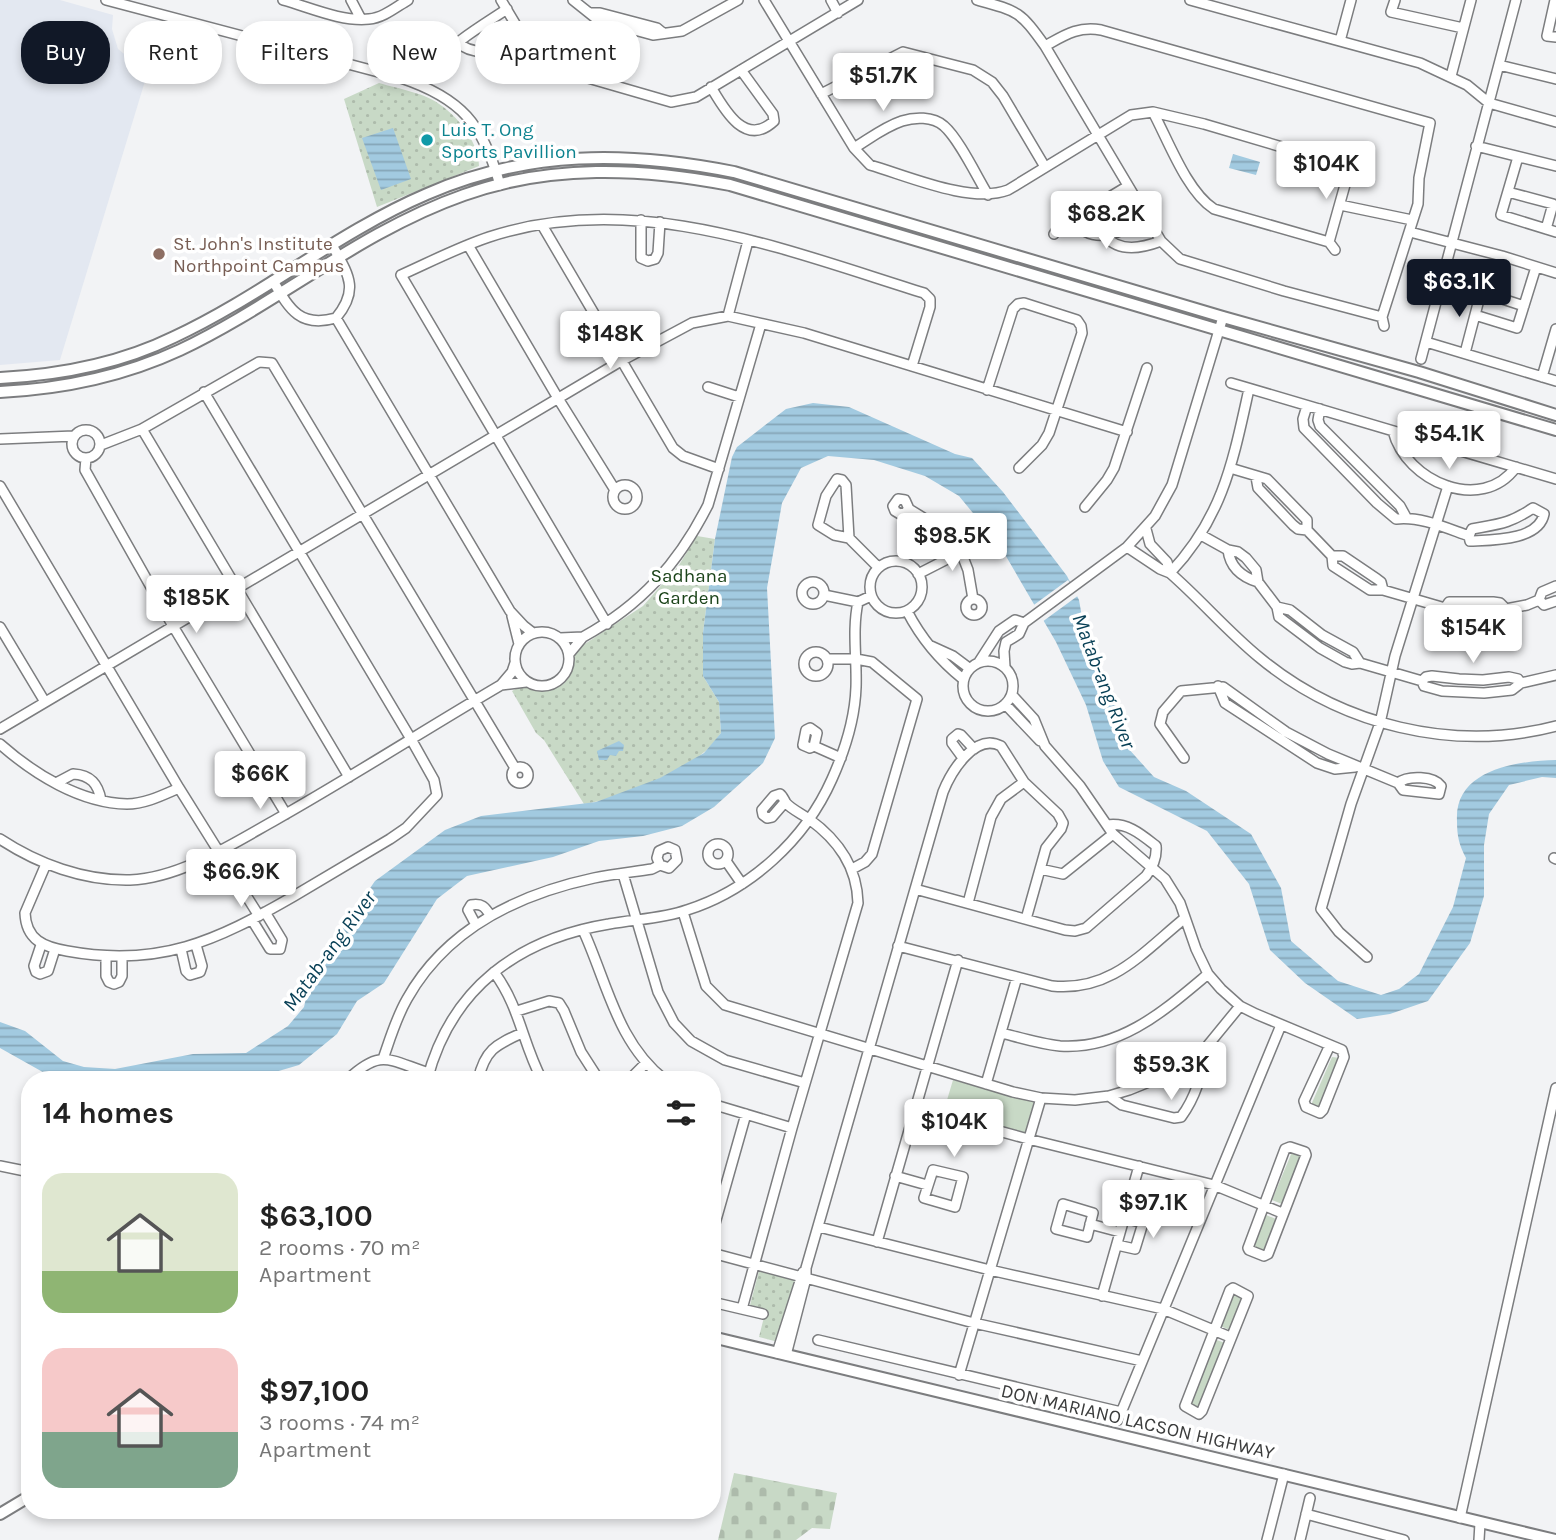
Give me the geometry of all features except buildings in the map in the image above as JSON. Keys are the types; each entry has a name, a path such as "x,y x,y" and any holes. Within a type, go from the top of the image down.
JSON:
{"street":[{"path":"106,0 427,86 449,99 478,129 488,146 500,185"},
{"path":"283,0 347,18 361,19 378,17 408,0"},
{"path":"351,0 361,19"},
{"path":"501,0 514,21"},
{"path":"573,0 591,13 600,13 630,25 657,28 663,33 682,31 738,0"},
{"path":"764,0 854,148 870,165 967,193 988,195 1008,190 1131,115 1153,112 1353,165 1340,205 1332,246 1214,209 1206,203 1181,165 1153,112"},
{"path":"831,0 838,13"},
{"path":"607,84 671,102 696,97 858,0"},
{"path":"977,0 1014,10 1024,18 1045,46 1161,241 1180,259 1383,321 1418,204 1419,178 1430,123 1101,30 1072,30 1045,46"},
{"path":"1190,0 1420,63 1467,85 1489,103 1556,122"},
{"path":"1340,41 1351,0"},
{"path":"1395,0 1391,12 1463,28"},
{"path":"1451,76 1471,0"},
{"path":"1421,359 1516,0"},
{"path":"1555,6 1547,36 1556,37"},
{"path":"461,39 507,9"},
{"path":"821,94 903,52 973,70 992,82 1003,96 1045,167"},
{"path":"1499,65 1556,79"},
{"path":"711,87 726,111 743,127 758,131 765,128 774,121 773,114 741,70"},
{"path":"854,148 903,120 925,118 934,121 943,125 951,135 988,195"},
{"path":"1476,146 1556,166"},
{"path":"0,378 33,376 71,369 141,351 174,337 397,208 429,193 496,170 562,159 625,157 689,163 734,172 1223,317 1419,372 1556,415"},
{"path":"1518,157 1501,215 1556,232"},
{"path":"0,392 74,384 180,350 339,257 436,206 466,194 565,173 596,171 656,173 730,185 1556,430"},
{"path":"1054,234 1058,228 1128,186"},
{"path":"1508,192 1553,204 1546,229"},
{"path":"1340,205 1412,220"},
{"path":"1071,220 1077,228 1097,236 1105,236 1119,233 1146,217"},
{"path":"607,624 401,275 491,236 542,225 599,219 641,220 703,229 924,293 930,299 930,307 912,366"},
{"path":"641,220 641,258 648,261 655,259 658,253 660,222"},
{"path":"542,225 673,448 684,456 719,468"},
{"path":"1410,232 1556,273"},
{"path":"1105,236 1110,241 1131,248 1142,248 1161,241"},
{"path":"728,316 748,241"},
{"path":"273,281 290,308 302,318 316,321 337,318 347,303 351,278 332,245"},
{"path":"468,245 615,490"},
{"path":"1475,315 1517,328 1536,267"},
{"path":"1465,353 1482,292 1524,306"},
{"path":"987,390 1013,309 1018,304 1024,303 1077,320 1082,333 1058,411 1042,445 1019,468"},
{"path":"0,729 621,361 692,323 728,316 804,333 1127,432"},
{"path":"1005,667 1006,642 1018,634 1024,623 1127,547 1146,529 1162,506 1172,485 1223,317"},
{"path":"337,318 510,611 534,633 552,634 560,638 583,637"},
{"path":"0,839 46,864 83,875 133,880 168,872 219,851 286,814 501,685 526,682 542,687 557,682 567,670 569,654 583,637 629,608 675,561 708,505 761,324"},
{"path":"1542,377 1556,329"},
{"path":"1426,342 1556,381"},
{"path":"141,351 145,363"},
{"path":"101,445 142,429 258,362 272,363 515,768"},
{"path":"1085,507 1107,480 1121,453 1147,368"},
{"path":"1231,383 1556,479"},
{"path":"708,387 739,397"},
{"path":"1170,573 1213,516 1230,468 1249,389"},
{"path":"46,864 25,913 25,922 41,945 106,956 152,955 197,945 258,916 390,839 406,828 437,794 434,780 411,740 204,392"},
{"path":"1307,405 1303,419 1304,428 1388,514 1396,519 1406,517 1469,536"},
{"path":"1320,409 1320,426 1400,506 1406,517"},
{"path":"142,429 349,777"},
{"path":"0,439 74,436 89,430 98,436 101,445 99,452 86,458 75,453 72,444 74,436"},
{"path":"1394,431 1400,448 1413,466 1448,486 1474,489 1495,486 1505,481 1516,467"},
{"path":"86,458 85,470 173,625 286,814"},
{"path":"1230,468 1267,479 1307,520 1307,530"},
{"path":"1256,477 1258,488 1293,525 1307,530 1332,556 1333,566 1358,584 1374,591 1382,590 1445,608"},
{"path":"849,538 846,485 842,480 837,480 826,496 818,525 834,535 849,538 878,567"},
{"path":"0,486 258,916"},
{"path":"1367,957 1339,932 1321,909 1360,768 1380,723 1391,673 1448,486"},
{"path":"1533,508 1544,514 1538,527 1509,538 1470,541 1469,536 1472,528 1505,524 1533,508"},
{"path":"909,509 943,530 961,552 968,570 973,599"},
{"path":"1146,529 1150,544 1167,562 1170,573"},
{"path":"1201,535 1228,550 1231,564 1244,576 1258,582 1277,607 1279,617 1320,648 1349,664 1360,663 1422,681 1428,676 1483,680 1509,677 1518,678 1521,683 1556,675"},
{"path":"1127,547 1170,573 1258,657 1293,683 1335,707 1380,723 1434,733 1473,736 1513,734 1556,726"},
{"path":"918,574 961,552"},
{"path":"1332,556 1343,556 1377,579 1381,582 1382,590"},
{"path":"895,561 904,562 918,574 922,582 919,599 908,611 890,613 875,604 871,596 870,580 878,567 895,561"},
{"path":"1539,600 1542,592 1556,586"},
{"path":"824,595 858,602 871,596"},
{"path":"1445,608 1447,615 1503,616 1507,609 1539,600"},
{"path":"1539,600 1544,605 1556,601"},
{"path":"430,1071 440,1041 460,1007 476,987 494,972 541,944 583,930 683,912 709,903 742,884 781,853 809,819 832,780 841,758 854,707 854,623 858,602"},
{"path":"1445,608 1449,603 1493,602 1500,603 1507,609"},
{"path":"510,611 519,644"},
{"path":"908,611 918,632 936,656 963,679"},
{"path":"979,662 993,661 1005,667 1011,675 1012,695 1005,704 990,711 975,708 964,695 963,679 969,668 979,662 999,631 1015,620 1024,623"},
{"path":"0,627 45,702"},
{"path":"526,682 519,675 514,656 519,644 534,633"},
{"path":"560,638 569,654"},
{"path":"931,646 953,656 969,668"},
{"path":"827,659 865,659 879,666 917,699 872,854 865,862 852,869"},
{"path":"501,685 515,663"},
{"path":"1184,758 1160,724 1163,712 1181,691 1218,687 1225,703 1317,762 1335,769 1360,768 1398,783"},
{"path":"1012,695 1034,719 1045,746"},
{"path":"1005,704 1080,786 1113,834 1153,866 1175,892 1208,974 1240,1006 1342,1050 1345,1057 1320,1112 1306,1107 1304,1101 1330,1045"},
{"path":"963,758 952,743 952,739 958,734 974,750"},
{"path":"783,1349 943,792 956,765 985,743 994,742 1000,746 1024,782 1058,814 1063,823 1049,842 1026,919"},
{"path":"0,744 30,768 56,783 102,800 127,804 142,802 179,788"},
{"path":"814,746 841,758"},
{"path":"56,783 73,774 88,776 99,788 102,800"},
{"path":"968,903 991,817 1001,799 1024,782"},
{"path":"742,1309 858,903 852,869 834,840 785,802"},
{"path":"915,889 1065,930 1086,928 1146,876 1153,866 1156,850 1153,843 1129,826 1115,823 1107,825"},
{"path":"1040,869 1063,874 1113,834"},
{"path":"726,861 742,884"},
{"path":"383,1059 407,998 428,968 450,945 490,915 546,890 596,877 652,869 660,865"},
{"path":"622,874 658,992 674,1023 691,1041 725,1060 805,1083"},
{"path":"476,925 468,910 471,905 478,903 484,906 490,915"},
{"path":"683,912 702,975 715,997 725,1005 819,1035 1041,1098 1075,1100 1109,1096 1166,1075 1204,1050 1240,1006"},
{"path":"898,946 1052,986 1070,988 1088,986 1107,979 1185,918"},
{"path":"583,930 629,1041 655,1071"},
{"path":"41,945 34,966 40,974 48,971 55,949"},
{"path":"181,949 186,971 190,975 196,975 202,966 197,945"},
{"path":"106,956 106,976 109,982 114,984 119,982 122,976 122,957"},
{"path":"877,1242 958,960"},
{"path":"494,972 508,990 538,1071"},
{"path":"1002,1033 1060,1046 1104,1041 1141,1026 1208,974"},
{"path":"986,1084 1017,977"},
{"path":"517,1011 549,1001 559,1003 581,1052 593,1071"},
{"path":"818,1340 1120,1416 1281,1025"},
{"path":"481,1071 488,1052 522,1033"},
{"path":"1109,1096 1122,1105 1174,1118 1181,1117 1202,1068 1204,1050"},
{"path":"356,1071 365,1063 383,1059 413,1071"},
{"path":"638,1071 646,1063"},
{"path":"1460,1518 1556,1088"},
{"path":"959,1375 1041,1098"},
{"path":"721,1107 792,1128"},
{"path":"915,1108 1214,1185 1282,1213"},
{"path":"721,1188 746,1114"},
{"path":"1290,1147 1305,1152 1268,1254 1264,1256 1249,1250 1265,1206 1285,1149 1290,1147"},
{"path":"0,1166 21,1170"},
{"path":"1102,1296 1139,1166"},
{"path":"933,1170 963,1177 953,1207 924,1198 927,1185 933,1170"},
{"path":"895,1176 927,1185"},
{"path":"1061,1205 1093,1212 1090,1224 1085,1237 1056,1229 1061,1205"},
{"path":"1117,1245 1138,1253 1146,1221 1125,1218"},
{"path":"1090,1224 1121,1232"},
{"path":"819,1227 990,1270 1163,1309 1230,1337"},
{"path":"721,1255 804,1274 974,1323 1142,1361"},
{"path":"1231,1288 1247,1293 1199,1414 1185,1408 1185,1404 1214,1330 1231,1288"},
{"path":"721,1304 763,1314"},
{"name":"DON MARIANO LACSON HIGHWAY","path":"721,1339 783,1349 1555,1540"},
{"path":"1266,1540 1284,1474"},
{"path":"1300,1540 1310,1498"},
{"path":"0,1514 21,1501"},
{"path":"1306,1514 1404,1540"},
{"path":"1479,1540 1480,1523"}],"shaded area":[{"path":"0,0 60,0 113,15 112,29 118,49 124,54 124,84 144,84 60,360 0,365"}],"green space":[{"path":"377,84 428,98 449,111 462,125 476,149 479,166 377,207 344,99"},
{"name":"Sadhana Garden","path":"697,536 715,539 703,633 703,676 719,702 721,733 706,751 678,770 629,791 584,804 544,740 536,733 512,691 523,685 545,690 561,686 571,673 574,651 643,606 679,565"},
{"path":"1332,1057 1340,1058 1322,1109 1311,1105"},
{"path":"953,1080 1034,1102 1025,1133 944,1110"},
{"path":"1292,1152 1302,1156 1282,1204 1272,1200"},
{"path":"1266,1215 1276,1219 1263,1251 1253,1247"},
{"path":"759,1271 795,1280 778,1342 759,1337 766,1309 750,1305"},
{"path":"1233,1294 1243,1298 1230,1330 1220,1326"},
{"path":"1214,1339 1225,1343 1198,1409 1188,1405"},
{"path":"734,1473 837,1493 830,1529 812,1528 796,1540 718,1540"}],"water":[{"path":"393,128 411,179 381,190 362,138"},
{"path":"1233,154 1260,162 1256,175 1229,168"},
{"name":"Matab-ang River","path":"813,403 849,407 955,454 972,458 1003,492 1067,576 1079,600 1082,617 1114,698 1127,747 1154,777 1186,791 1251,834 1281,888 1291,941 1338,981 1381,995 1399,989 1419,974 1453,907 1466,858 1459,840 1457,821 1459,804 1466,790 1476,780 1506,766 1556,760 1556,778 1542,777 1509,785 1489,814 1484,845 1484,896 1470,943 1428,1001 1390,1014 1357,1019 1305,983 1270,950 1249,884 1207,831 1119,787 1103,761 1086,705 1056,642 1000,546 959,496 925,476 874,460 828,456 801,468 782,503 767,588 775,738 763,763 714,807 682,826 643,836 599,841 553,857 467,876 437,899 384,983 357,1001 337,1034 299,1065 278,1071 41,1071 0,1048 0,1022 25,1031 63,1061 84,1067 115,1069 193,1054 246,1053 288,1026 304,1007 312,972 375,881 445,830 481,816 596,802 660,778 704,753 721,733 719,702 703,676 703,633 715,539 732,457 737,447 786,409"},
{"path":"619,741 624,745 623,751 619,751 616,756 610,755 607,760 599,760 597,751"}],"pier":[{"path":"1068,580 1079,595 1042,622 1031,607"}],"place":[{"name":"Luis T. Ong Sports Pavillion","path":"427,140"},
{"name":"St. John's Institute Northpoint Campus","path":"159,254"}]}
